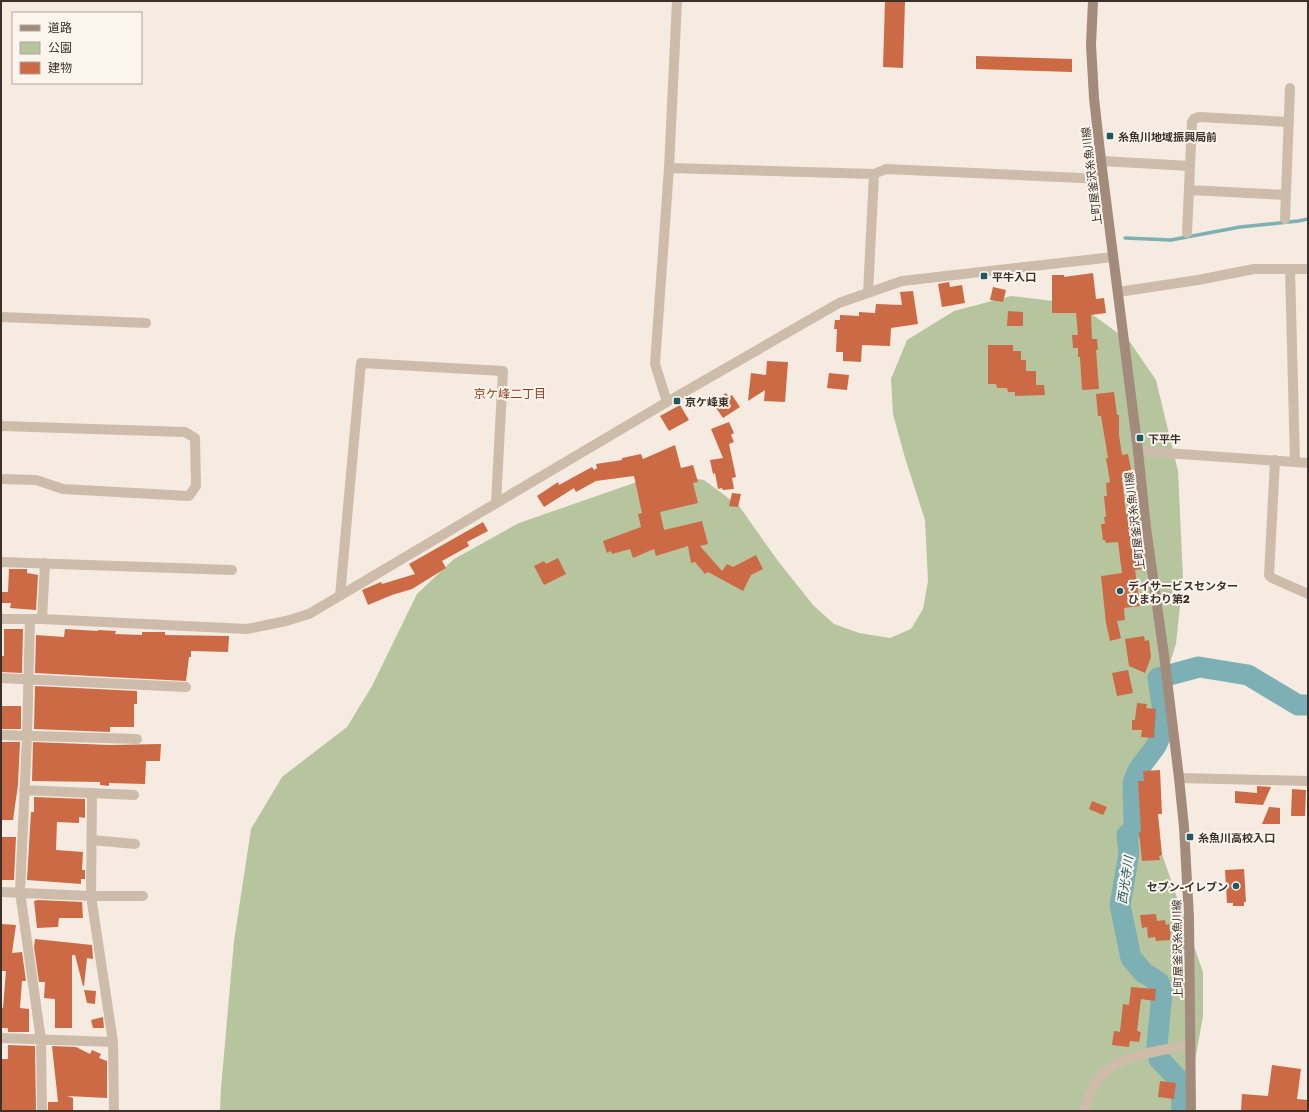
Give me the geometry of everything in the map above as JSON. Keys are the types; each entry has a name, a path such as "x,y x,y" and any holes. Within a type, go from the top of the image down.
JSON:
{"main road":[{"name":"上町屋釜沢糸魚川線","path":"1093,1 1091,45 1094,98 1138,451 1146,528 1164,655 1184,827 1189,918 1191,1111"}],"street":[{"path":"666,402 656,364 669,168 677,1"},
{"path":"1285,219 1290,88"},
{"path":"1187,233 1192,122 1194,119 1199,117 1289,122"},
{"path":"1101,161 1190,166"},
{"path":"669,168 874,174 886,169 1103,179"},
{"path":"868,293 874,174"},
{"path":"1189,190 1286,195"},
{"path":"1,619 42,619 247,629 286,621 308,614 666,402 839,303 902,281 1113,256"},
{"path":"1118,292 1198,280 1254,269 1308,269"},
{"path":"1290,269 1295,462"},
{"path":"1,316 146,323"},
{"path":"340,596 361,363 503,371 496,503"},
{"path":"1,426 185,432 195,438 196,486 189,496 63,489 36,480 1,479"},
{"path":"1138,451 1308,463"},
{"path":"1275,460 1269,575 1272,578 1308,594"},
{"path":"1,562 232,570"},
{"path":"42,619 45,563"},
{"path":"30,619 27,736 20,892 41,1040 42,1111"},
{"path":"1,678 186,687"},
{"path":"1,735 137,739"},
{"path":"1179,778 1308,781"},
{"path":"24,790 134,795"},
{"path":"92,793 91,896 113,1042 114,1111"},
{"path":"92,840 135,844"},
{"path":"1,892 91,896 143,896"},
{"path":"1,1038 113,1042"},
{"path":"1084,1111 1091,1091 1098,1079 1108,1069 1136,1056 1190,1045"}],"green space":[{"path":"1011,296 1078,304 1130,342 1156,380 1178,471 1183,577 1176,644 1157,704 1145,761 1157,840 1203,972 1203,1016 1189,1094 1181,1111 220,1111 234,941 251,829 282,777 347,727 372,686 417,594 454,559 519,523 634,483 669,474 704,480 739,506 778,561 813,605 834,624 859,633 890,638 911,629 923,609 928,581 925,520 905,458 893,414 891,379 907,340 954,311"}],"building":[{"path":"885,1 905,1 903,68 883,67"},
{"path":"976,56 1072,59 1072,72 976,69"},
{"path":"1093,273 1096,299 1104,298 1106,313 1091,315 1092,339 1097,339 1098,350 1096,350 1099,389 1082,390 1080,357 1078,357 1078,348 1073,348 1072,335 1078,335 1076,313 1052,313 1052,275 1064,275 1064,277"},
{"path":"949,282 950,287 962,285 965,303 942,307 938,284"},
{"path":"993,287 1006,290 1003,302 990,300"},
{"path":"913,291 918,324 891,328 890,346 862,345 861,362 843,361 843,352 836,352 837,329 834,329 835,320 840,320 840,315 859,316 859,312 875,313 876,304 902,305 900,292"},
{"path":"1008,311 1023,312 1023,326 1007,326"},
{"path":"988,345 1013,345 1013,351 1021,351 1021,360 1026,360 1026,371 1036,371 1036,385 1044,385 1045,395 1015,396 1015,392 1008,392 1007,388 997,388 996,384 988,384"},
{"path":"767,361 788,362 785,402 764,401 765,390 748,401 751,373 766,375"},
{"path":"829,373 849,375 847,390 827,388"},
{"path":"1114,392 1117,415 1119,415 1119,435 1122,455 1128,454 1132,474 1122,476 1126,515 1128,514 1133,549 1141,548 1143,569 1135,570 1140,606 1124,608 1125,620 1117,621 1121,638 1110,641 1106,623 1101,576 1122,573 1118,542 1106,543 1105,540 1103,540 1101,524 1105,524 1104,517 1106,517 1104,496 1107,496 1106,483 1110,482 1106,458 1108,458 1101,416 1098,416 1096,394"},
{"path":"726,393 729,397 732,395 740,407 723,418 712,402"},
{"path":"680,405 689,420 669,431 660,416"},
{"path":"729,422 734,433 731,435 734,442 729,444 736,477 732,478 734,489 723,490 722,488 718,489 715,473 713,474 710,460 723,458 711,429"},
{"path":"675,445 681,468 693,465 698,482 693,483 698,503 660,512 664,530 702,521 708,544 700,546 722,571 727,564 733,567 756,555 763,569 751,575 743,591 708,572 705,574 695,562 691,563 688,546 656,556 654,549 633,558 630,549 612,554 611,551 607,553 603,541 641,527 638,514 642,513 634,476 596,481 576,492 574,488 544,507 537,496 558,482 559,485 592,467 594,470 597,468 596,464 622,460 622,458 641,454 643,459"},
{"path":"732,493 741,494 738,507 729,506"},
{"path":"483,522 488,531 467,542 469,546 442,561 446,568 412,589 368,605 362,590 381,582 382,584 415,574 409,564"},
{"path":"558,558 566,574 544,585 534,566 544,561 546,564"},
{"path":"9,569 27,569 27,573 38,575 36,610 10,608 11,603 1,603 1,592 8,592"},
{"path":"4,629 23,629 22,673 1,672 1,656 4,656"},
{"path":"65,629 116,631 115,634 142,635 142,632 165,632 165,635 229,636 228,652 191,651 186,681 35,673 36,635 64,637"},
{"path":"1144,636 1145,641 1149,640 1151,657 1145,673 1129,666 1125,639"},
{"path":"1128,670 1133,693 1117,696 1112,673"},
{"path":"35,686 137,691 137,704 134,704 134,727 110,727 110,732 34,729"},
{"path":"1137,703 1147,704 1146,708 1156,709 1154,738 1141,737 1142,730 1132,730 1132,720 1135,720"},
{"path":"1,706 21,706 21,729 1,729"},
{"path":"1,742 20,742 18,785 13,820 1,820"},
{"path":"33,742 110,745 161,744 160,761 146,761 145,784 109,783 109,786 100,785 100,782 32,781"},
{"path":"1160,770 1162,814 1158,814 1162,855 1159,856 1160,860 1142,861 1139,832 1141,832 1138,781 1144,781 1143,771"},
{"path":"1257,786 1271,787 1263,805 1235,803 1235,791 1257,793"},
{"path":"1292,789 1306,790 1305,816 1291,816"},
{"path":"34,797 85,799 85,818 79,817 79,823 57,822 56,850 83,852 82,870 85,870 85,879 81,879 81,884 27,880 31,812 34,812"},
{"path":"1092,801 1107,807 1103,815 1089,809"},
{"path":"1269,807 1280,808 1280,824 1262,824"},
{"path":"1,837 16,837 14,880 1,880"},
{"name":"セブン-イレブン","path":"1244,869 1246,902 1244,902 1244,906 1233,906 1233,903 1227,903 1225,870"},
{"path":"34,901 82,902 83,918 59,918 58,927 37,928"},
{"path":"1156,914 1157,921 1165,920 1166,925 1169,924 1171,940 1156,941 1155,937 1148,938 1147,927 1142,928 1140,915"},
{"path":"1,924 16,925 12,953 22,952 26,981 22,981 20,1008 29,1009 29,1032 8,1032 8,1028 1,1028 1,1008 3,1008 6,971 1,971"},
{"path":"35,939 92,945 93,959 87,958 84,986 75,955 72,955 72,1028 55,1028 55,999 44,998 45,982 39,982 34,947"},
{"path":"1131,987 1156,989 1155,1001 1141,999 1137,1031 1141,1032 1139,1042 1130,1041 1129,1047 1112,1045 1114,1031 1120,1032 1123,1004 1129,1005"},
{"path":"84,990 96,991 95,1004 87,1003"},
{"path":"103,1017 104,1028 93,1028 91,1020"},
{"path":"8,1045 35,1046 36,1111 1,1111 1,1059 8,1059"},
{"path":"52,1046 76,1047 90,1054 92,1050 101,1054 99,1058 107,1061 107,1098 67,1096 73,1098 73,1111 48,1111 48,1102 58,1102"},
{"path":"1272,1065 1301,1069 1297,1099 1308,1100 1307,1111 1241,1111 1242,1094 1268,1096"},
{"path":"1160,1081 1176,1083 1174,1099 1158,1097"}],"waterway":[{"path":"1125,238 1171,240 1240,227 1308,219"},
{"name":"西光寺川","path":"1182,1111 1181,1082 1159,1059 1157,1045 1162,993 1159,982 1144,973 1131,958 1120,905 1129,853 1127,835 1134,828 1133,783 1138,770 1156,746 1165,726 1158,678 1199,667 1248,675 1298,705 1308,705"}],"place":[{"name":"糸魚川地域振興局前","path":"1110,136"},
{"name":"平牛入口","path":"984,276"},
{"name":"京ケ峰東","path":"677,401"},
{"name":"下平牛","path":"1140,438"},
{"name":"デイサービスセンター ひまわり第2","path":"1120,591"},
{"name":"糸魚川高校入口","path":"1190,837"},
{"name":"セブン-イレブン","path":"1236,886"}],"district":[{"name":"京ケ峰二丁目","path":"510,393"}]}
